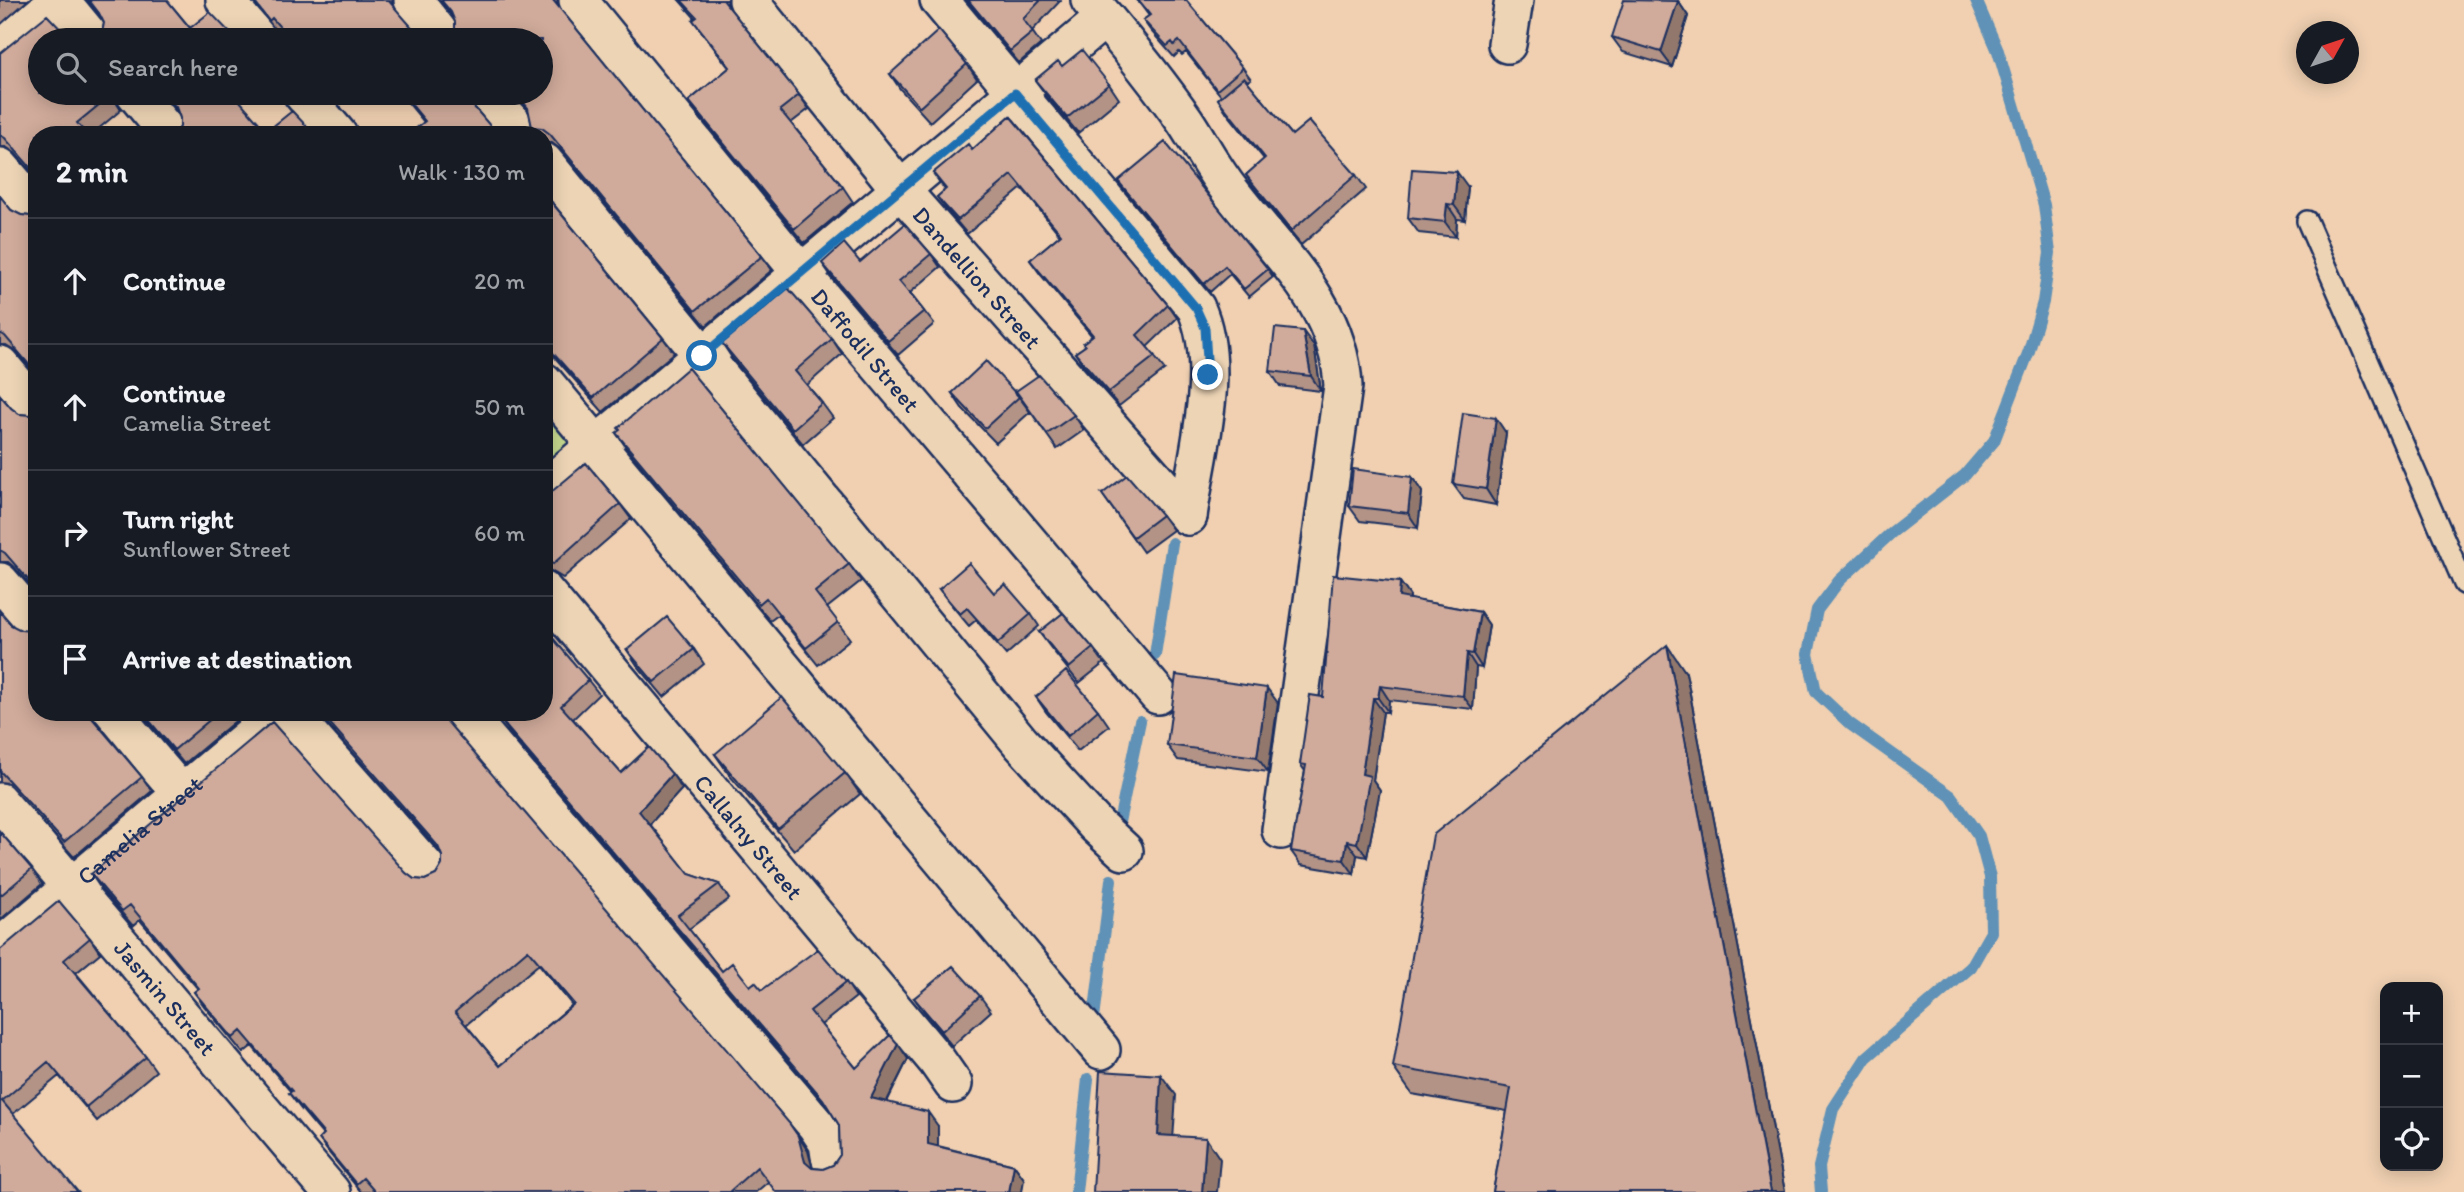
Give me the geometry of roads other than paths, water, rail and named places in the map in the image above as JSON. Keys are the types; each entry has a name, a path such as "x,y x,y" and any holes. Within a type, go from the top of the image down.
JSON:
{"street":[{"path":"0,50 59,0 83,28"},
{"path":"225,0 249,28"},
{"path":"413,0 436,28"},
{"name":"Daffodil Street","path":"578,0 801,273 1157,695"},
{"name":"Dandellion Street","path":"748,0 901,189 1188,516 1208,375 1205,328 1196,308 1182,289 1015,93"},
{"path":"939,0 1015,93"},
{"path":"1507,44 1514,0"},
{"path":"553,482 1015,93 1098,9 1186,123 1223,183 1318,302 1342,358 1343,386 1281,830"},
{"path":"145,105 162,126"},
{"path":"313,105 330,126"},
{"path":"498,105 515,126"},
{"path":"0,167 28,200"},
{"path":"553,173 1021,743 1096,825 1124,851"},
{"path":"0,365 28,398"},
{"path":"553,393 1101,1049"},
{"path":"0,582 28,615"},
{"name":"Callalny Street","path":"553,602 937,1061 953,1084"},
{"path":"120,721 182,794"},
{"name":"Camelia Street","path":"0,947 268,721"},
{"path":"297,721 432,874"},
{"path":"472,721 816,1125 828,1143 831,1163"},
{"name":"Jasmin Street","path":"0,802 331,1192"}],"lane":[{"path":"2307,221 2464,584"}],"waterway":[{"path":"1821,1192 1819,1167 1833,1109 1866,1058 1971,967 1991,932 1990,877 1979,836 1951,796 1850,724 1816,692 1808,654 1817,610 1839,581 1891,533 1965,475 1994,441 2029,351 2043,302 2050,253 2044,205 1998,51 1976,0"},
{"path":"1155,655 1172,543"},
{"path":"1118,827 1140,721"},
{"path":"1094,1018 1111,880"},
{"path":"1076,1192 1088,1079"}]}
